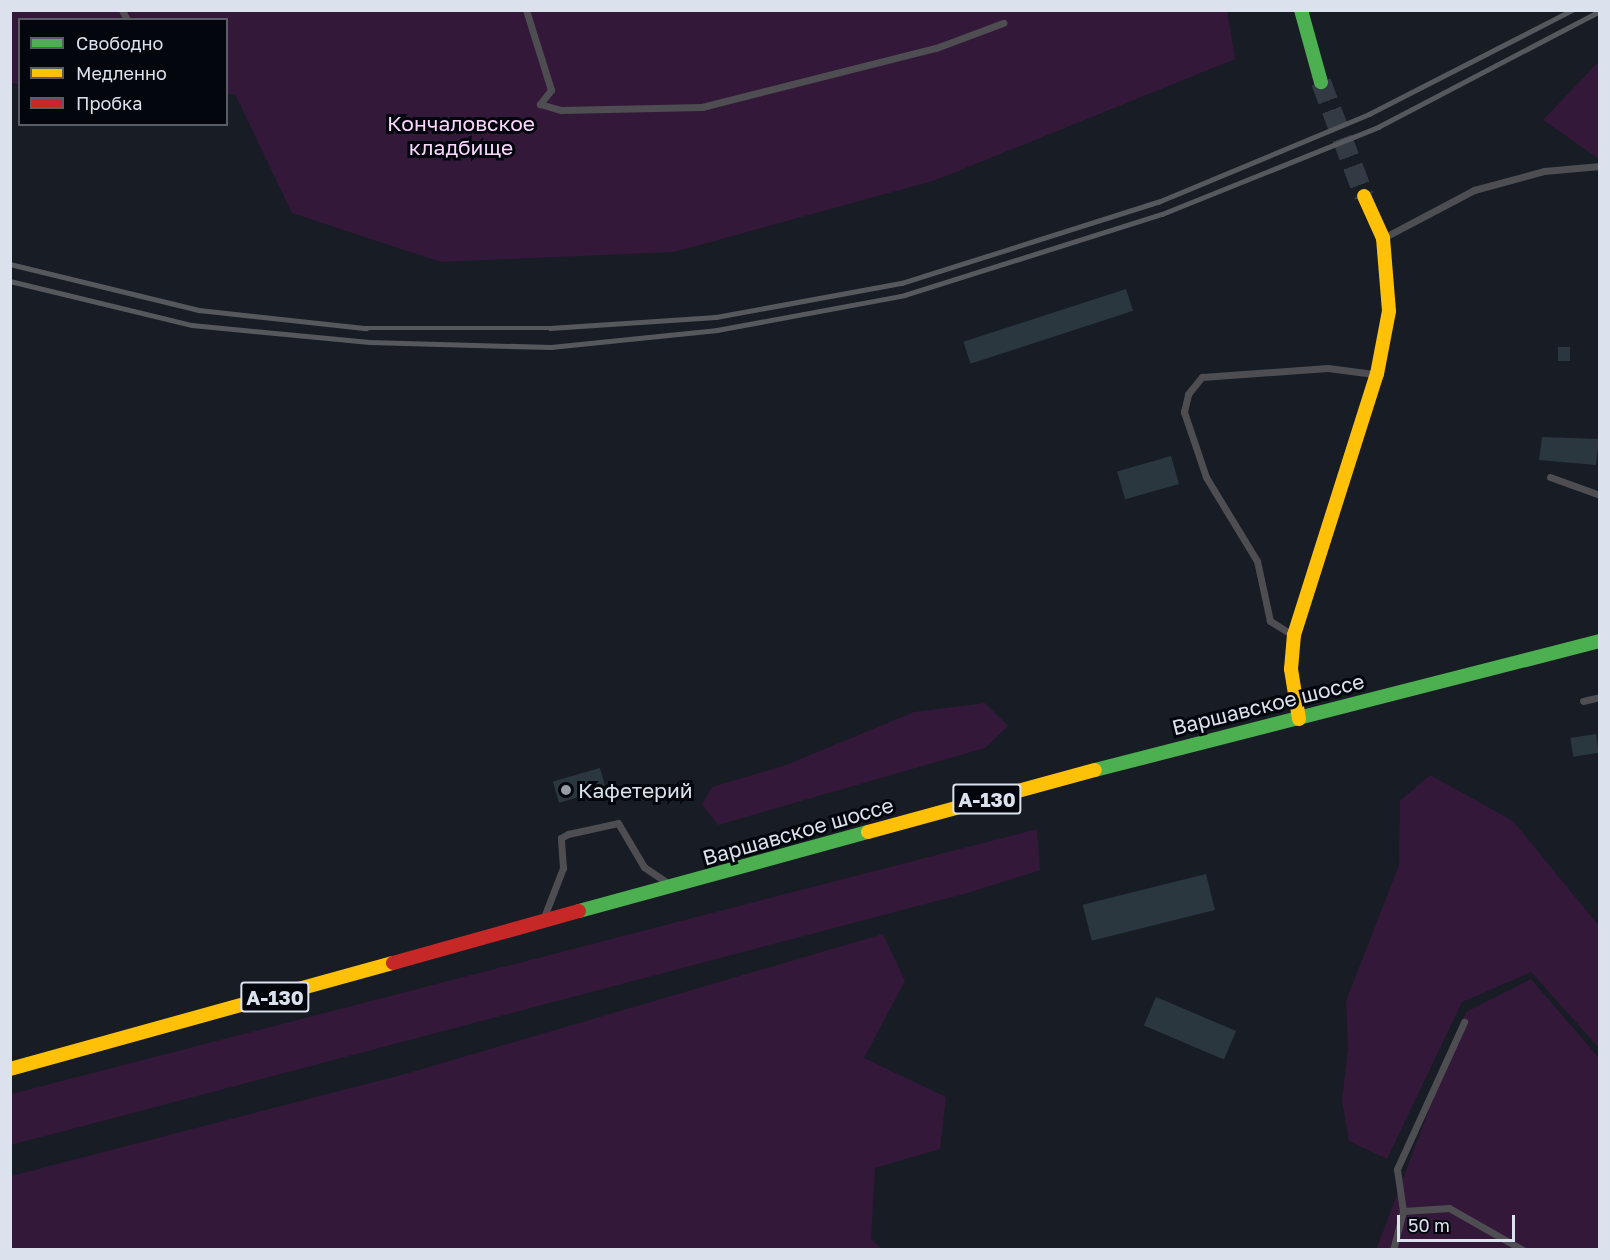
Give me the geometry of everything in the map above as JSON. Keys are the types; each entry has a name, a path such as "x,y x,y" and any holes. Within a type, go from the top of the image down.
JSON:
{"main road":[{"path":"1301,10 1321,82"},
{"path":"1299,718 1291,669 1294,635 1377,374 1386,329 1383,238 1364,196"},
{"name":"Варшавское шоссе","path":"10,1069 678,887 1021,789 1599,641"}],"lane":[{"path":"526,10 551,90 540,104 561,110 702,107 936,48 1003,23"},
{"path":"1383,238 1474,190 1544,171 1599,166"},
{"path":"1294,635 1270,621 1257,561 1206,477 1184,412 1188,394 1202,377 1328,368 1377,374"},
{"path":"1550,477 1599,495"},
{"path":"1583,701 1599,697"},
{"path":"540,925 563,868 561,838 600,825 618,823 644,867 678,887"},
{"path":"1393,1250 1403,1211 1397,1169 1464,1022"},
{"path":"1403,1211 1449,1208 1523,1250"}],"green space":[{"name":"Кончаловское кладбище","path":"1227,10 1235,59 936,180 674,252 441,262 292,213 235,94 228,94 228,18 18,18 18,84 11,83 10,11"},
{"path":"1599,61 1599,159 1543,120"},
{"path":"985,703 1008,726 985,748 718,825 702,804 712,787 786,765 914,712"},
{"path":"1430,775 1513,821 1599,926 1599,1048 1531,972 1462,1002 1387,1159 1349,1141 1342,1100 1348,1049 1346,1001 1399,865 1400,801"},
{"path":"1037,829 1040,870 971,892 11,1145 11,1094"},
{"path":"883,934 905,981 864,1058 946,1097 940,1149 875,1168 871,1239 882,1249 11,1249 11,1176 405,1074"},
{"path":"1531,979 1599,1058 1599,1249 1376,1250 1466,1012"}],"building":[{"path":"1126,289 1133,311 970,364 963,342"},
{"path":"1558,347 1570,347 1570,361 1558,361"},
{"path":"1542,437 1599,439 1596,465 1539,460"},
{"path":"1171,456 1179,484 1125,499 1117,471"},
{"path":"1596,734 1599,753 1573,757 1570,738"},
{"path":"600,768 606,789 559,803 553,782"},
{"path":"1206,874 1215,910 1092,941 1083,905"},
{"path":"1156,997 1236,1031 1224,1060 1144,1026"}],"tunnel":[{"path":"1321,82 1364,196"}],"railway":[{"path":"10,264 199,310 366,328 550,328 716,317 902,283 1158,202 1369,114 1572,10"},
{"path":"10,281 192,325 369,342 551,347 717,330 905,295 1162,214 1378,127 1600,11"}],"traffic: fast":[{"path":"1301,10 1321,82"},
{"path":"1095,770 1600,641"},
{"path":"579,911 868,832"}],"traffic: slow":[{"path":"1299,719 1291,669 1294,635 1377,374 1389,311 1383,238 1364,196"},
{"path":"868,832 1095,770"},
{"path":"10,1069 393,963"}],"traffic: jam":[{"path":"393,963 579,911"}],"place":[{"name":"Кафетерий","path":"566,790"}]}
